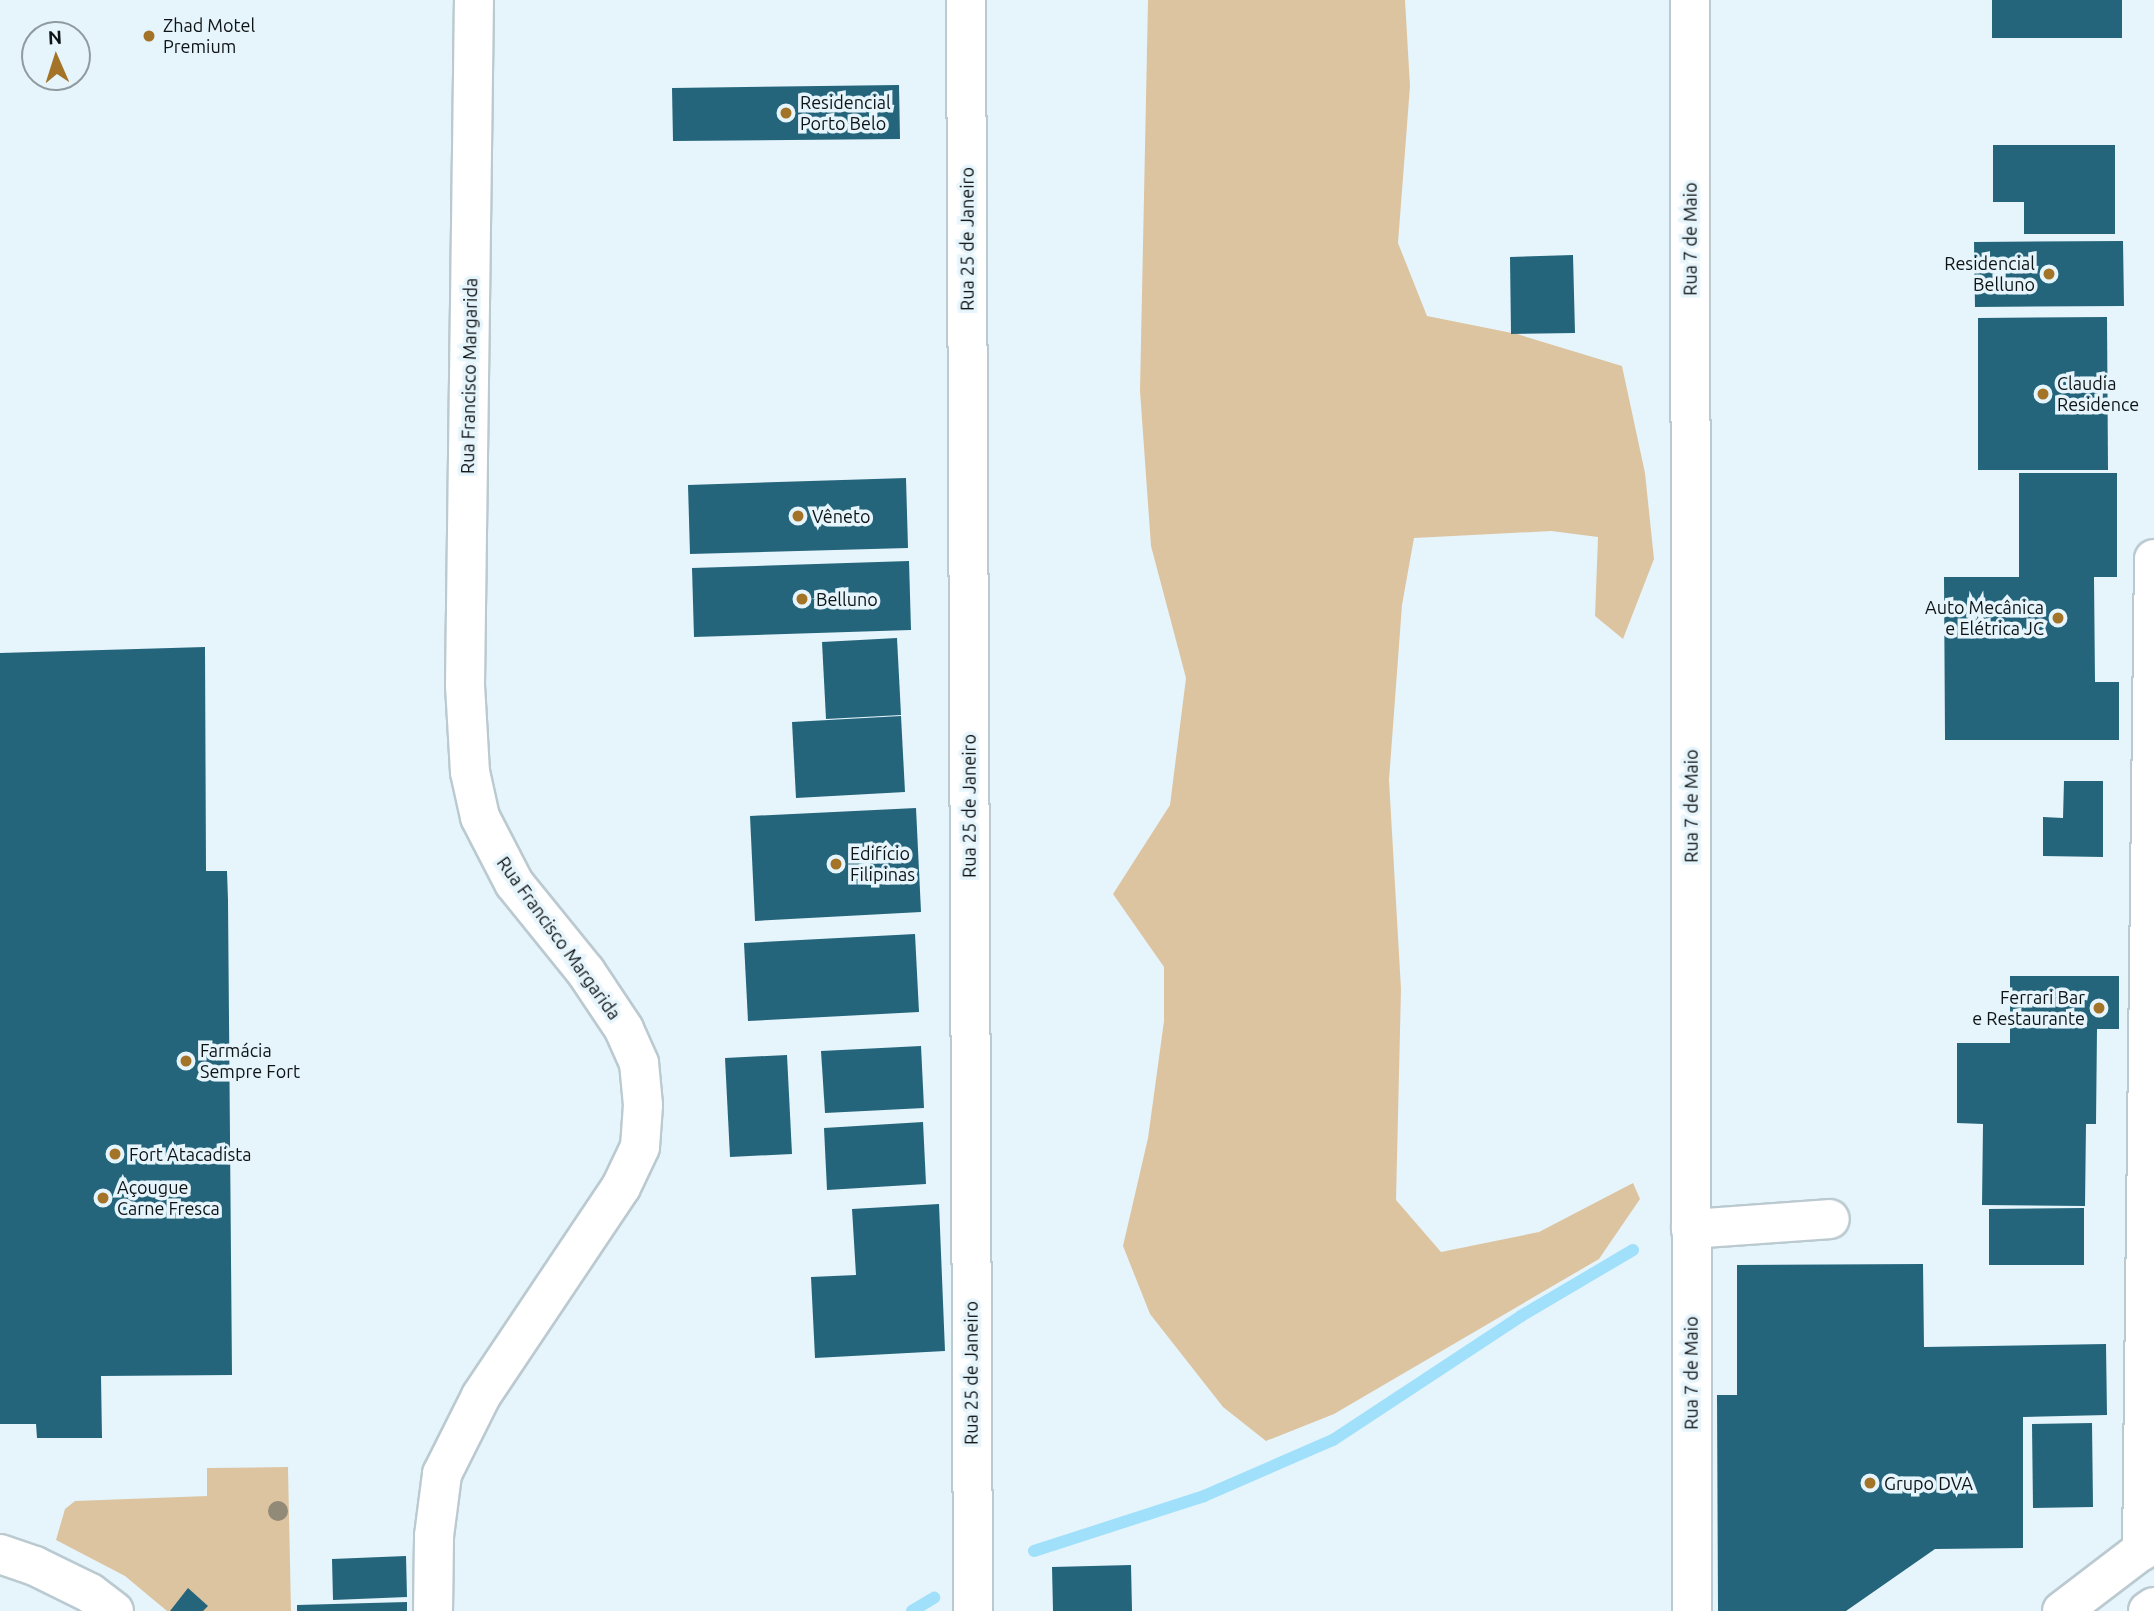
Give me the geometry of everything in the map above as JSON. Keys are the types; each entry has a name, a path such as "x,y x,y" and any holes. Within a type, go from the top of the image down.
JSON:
{"street":[{"name":"Rua Francisco Margarida","path":"433,1611 434,1536 442,1474 481,1396 621,1187 640,1147 643,1105 639,1063 624,1029 586,972 514,883 480,817 470,772 465,685 474,0"},
{"name":"Rua 25 de Janeiro","path":"966,0 973,1611"},
{"name":"Rua 7 de Maio","path":"1690,0 1692,1611"},
{"path":"2062,1611 2148,1546 2154,559"},
{"path":"1691,1229 1830,1219"},
{"path":"0,1553 35,1566 90,1593 114,1611"},
{"path":"2148,1611 2154,1607"}],"shaded area":[{"path":"1148,0 1405,0 1410,86 1398,243 1427,316 1517,334 1622,366 1645,473 1654,559 1623,639 1595,616 1598,537 1551,531 1414,538 1402,605 1389,780 1401,989 1396,1200 1441,1252 1539,1232 1633,1183 1640,1199 1599,1259 1334,1414 1266,1441 1223,1407 1150,1314 1123,1246 1148,1138 1164,1021 1164,967 1113,894 1170,805 1186,678 1151,546 1140,391"},
{"path":"288,1467 291,1611 167,1611 125,1576 56,1540 65,1509 75,1501 207,1496 207,1468"}],"building":[{"path":"1992,0 2122,0 2122,38 1992,38"},
{"name":"Residencial Porto Belo","path":"899,85 900,139 673,141 672,88"},
{"path":"1993,145 2115,145 2115,234 2024,234 2024,202 1993,202"},
{"name":"Residencial Belluno","path":"2123,241 2124,306 1975,307 1974,242"},
{"path":"1573,255 1575,333 1511,334 1510,257"},
{"name":"Claudia Residence","path":"2107,317 2108,470 1978,470 1978,318"},
{"path":"2019,473 2117,473 2117,577 2094,577 2095,682 2119,682 2119,740 1945,740 1944,577 2019,577"},
{"name":"Vêneto","path":"906,478 908,548 690,554 688,485"},
{"name":"Belluno","path":"909,561 911,630 694,637 692,568"},
{"path":"897,638 901,715 826,719 822,642"},
{"name":"Fort Atacadista","path":"205,647 206,871 227,871 232,1375 101,1376 102,1438 37,1438 36,1424 0,1424 0,653"},
{"path":"901,716 905,792 796,798 792,722"},
{"path":"2064,781 2103,781 2103,857 2043,856 2043,817 2063,818"},
{"name":"Edifício Filipinas","path":"916,808 921,912 755,921 750,816"},
{"path":"915,934 919,1012 748,1021 744,943"},
{"path":"2010,976 2119,976 2119,1029 2097,1029 2096,1124 2086,1124 2085,1206 1982,1205 1983,1124 1957,1123 1957,1043 2010,1043"},
{"path":"921,1046 924,1108 825,1113 821,1051"},
{"path":"787,1055 792,1154 730,1157 725,1058"},
{"path":"923,1122 926,1184 827,1190 824,1128"},
{"path":"939,1204 945,1351 815,1358 811,1277 856,1275 852,1209"},
{"path":"2084,1208 2084,1265 1989,1265 1989,1209"},
{"name":"Grupo DVA","path":"1923,1264 1924,1347 2106,1344 2107,1415 2023,1417 2023,1548 1935,1549 1846,1611 1718,1611 1717,1395 1737,1395 1737,1265"},
{"path":"2092,1423 2093,1507 2033,1508 2032,1424"},
{"path":"406,1556 407,1597 333,1600 332,1559"},
{"path":"1131,1565 1132,1611 1053,1611 1052,1567"},
{"path":"188,1588 208,1606 203,1611 170,1611"},
{"path":"407,1602 407,1611 297,1611 297,1605"}],"waterway":[{"path":"1034,1551 1204,1496 1333,1440 1521,1316 1633,1250"},
{"path":"912,1611 934,1598"}],"place":[{"name":"Zhad Motel Premium","path":"149,36"},
{"name":"Residencial Porto Belo","path":"786,113"},
{"name":"Residencial Belluno","path":"2049,274"},
{"name":"Claudia Residence","path":"2043,394"},
{"name":"Vêneto","path":"798,516"},
{"name":"Belluno","path":"802,599"},
{"name":"Auto Mecânica e Elétrica JC","path":"2058,618"},
{"name":"Edifício Filipinas","path":"836,864"},
{"name":"Ferrari Bar e Restaurante","path":"2099,1008"},
{"name":"Farmácia Sempre Fort","path":"186,1061"},
{"name":"Fort Atacadista","path":"115,1154"},
{"name":"Açougue Carne Fresca","path":"103,1198"},
{"name":"Grupo DVA","path":"1870,1483"}]}
